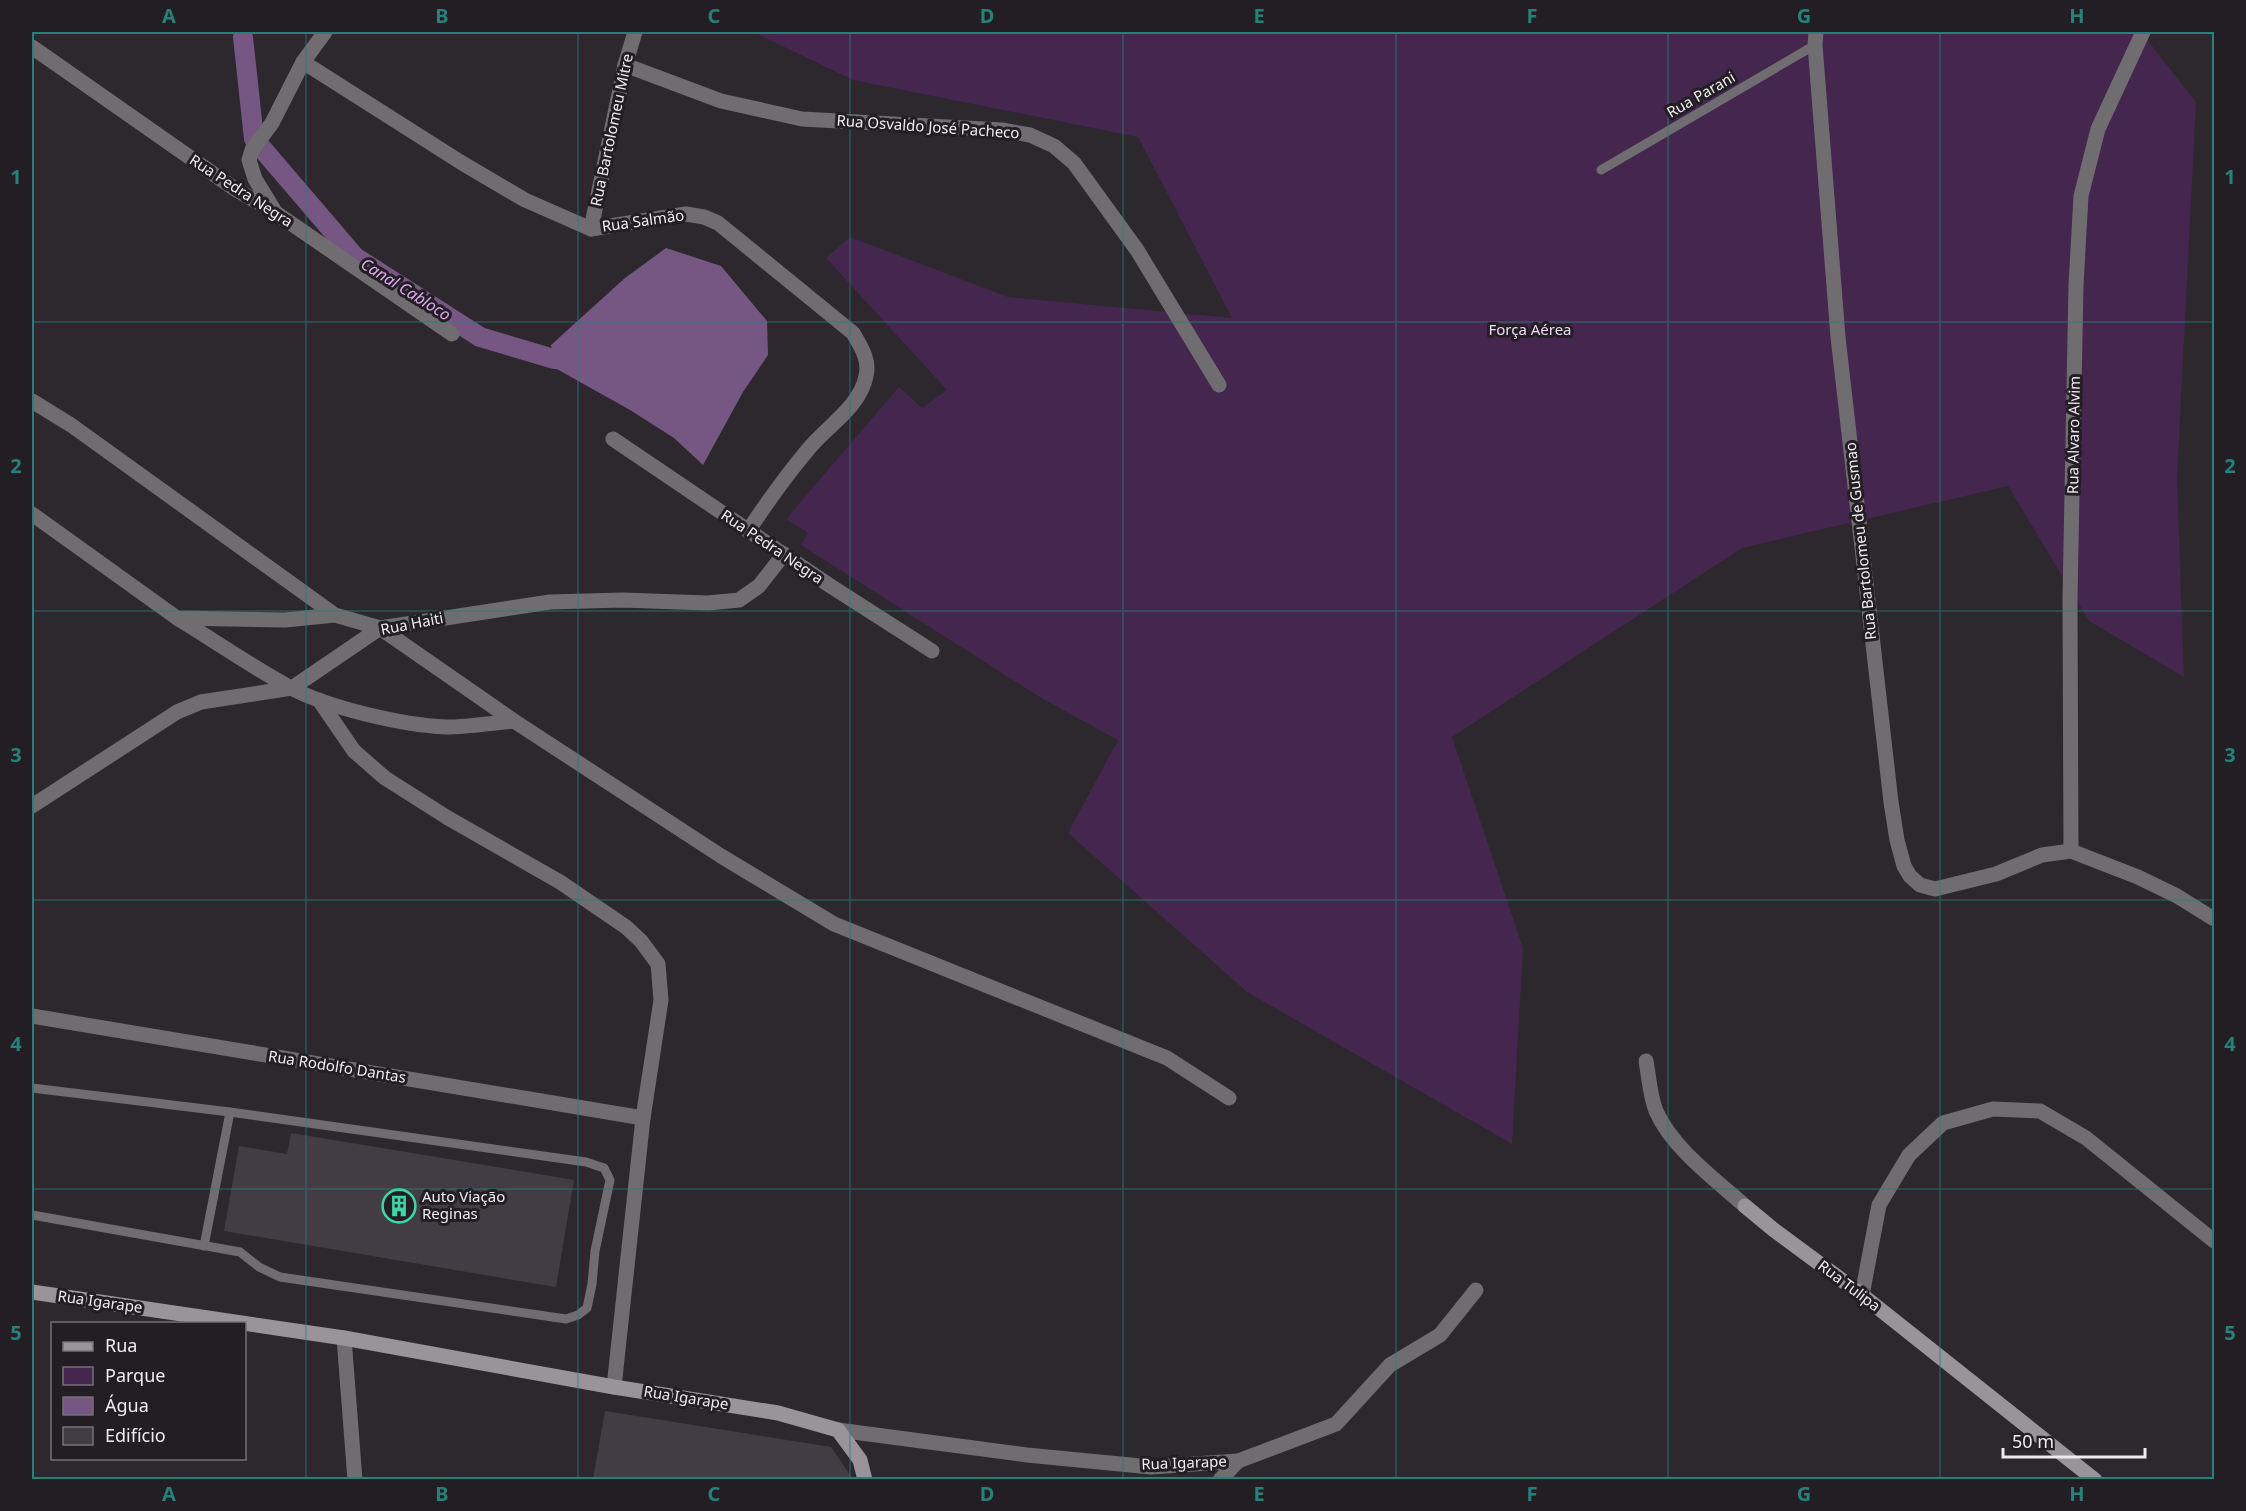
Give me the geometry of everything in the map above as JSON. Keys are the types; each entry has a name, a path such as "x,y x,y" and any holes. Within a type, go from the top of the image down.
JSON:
{"main road":[{"name":"Rua Tulipa","path":"1745,1206 2095,1479"},
{"name":"Rua Igarape","path":"32,1292 235,1322"},
{"name":"Rua Igarape","path":"246,1324 344,1338 614,1387 778,1413 838,1430"},
{"path":"838,1430 860,1460 865,1479"}],"street":[{"path":"276,213 255,179 249,160 252,150 272,123 303,62 325,32"},
{"name":"Rua Bartolomeu Mitre","path":"591,228 625,65 635,32"},
{"name":"Rua Alvaro Alvim","path":"2071,851 2070,598 2076,285 2081,196 2098,129 2143,32"},
{"name":"Rua Bartolomeu de Gusmao","path":"1816,38 1839,349 1891,802 1904,866 1910,876 1920,885 1935,889 1996,874 2042,855 2071,851"},
{"name":"Rua Pedra Negra","path":"32,47 235,189 276,213 452,334"},
{"name":"Rua Salmão","path":"303,62 462,163 525,200 591,228 686,214 704,217 718,223 853,333 864,351 866,377 856,399 807,450 748,531"},
{"name":"Rua Osvaldo José Pacheco","path":"625,65 721,101 763,112 802,119 1002,130 1030,135 1054,146 1074,163 1137,250 1219,385"},
{"path":"32,401 71,425 334,615 380,628 514,721 740,867 834,924 1167,1058 1229,1098"},
{"name":"Rua Pedra Negra","path":"614,439 748,531 932,651"},
{"path":"32,514 177,618 292,688 319,700 416,724 448,727 514,721"},
{"name":"Rua Haiti","path":"32,806 177,712 201,702 292,688 380,628 550,602 622,600 708,603 739,600 759,586 784,554"},
{"path":"177,618 285,620 334,615"},
{"path":"319,700 354,751 385,778 448,818 560,882 626,927 641,940 658,964 661,1000 643,1118 614,1387"},
{"path":"2071,851 2138,877 2177,896 2214,919"},
{"name":"Rua Rodolfo Dantas","path":"32,1016 643,1118"},
{"name":"Rua Tulipa","path":"1646,1060 1656,1110 1666,1128 1682,1149 1745,1206"},
{"path":"1862,1295 1879,1205 1909,1155 1943,1123 1993,1109 2040,1111 2086,1138 2214,1241"},
{"name":"Rua Igarape","path":"838,1430 1027,1455 1151,1467 1238,1461 1336,1424 1390,1365 1440,1335 1476,1290"},
{"path":"344,1338 355,1479"},
{"path":"1220,1479 1238,1461"}],"lane":[{"name":"Rua Parani","path":"1601,170 1816,38"},
{"path":"32,1088 230,1112 586,1162 604,1168 610,1180 595,1251 587,1308 578,1315 566,1319 280,1277 259,1266 240,1252 32,1215"},
{"path":"204,1245 230,1112"}],"green space":[{"name":"Força Aérea","path":"753,32 2141,32 2196,102 2177,479 2184,677 2089,621 2008,486 1742,548 1452,737 1523,948 1512,1144 1247,992 1068,833 1118,740 1041,698 801,545 808,533 786,519 899,387 922,408 947,390 826,258 850,237 1008,297 1232,318 1138,137 853,80"}],"water":[{"path":"666,248 721,266 767,321 768,355 743,392 703,465 674,438 630,410 555,368 551,345 625,278"}],"building":[{"name":"Auto Viação Reginas","path":"291,1133 574,1180 556,1287 224,1231 239,1146 287,1154"},
{"path":"605,1411 831,1447 853,1479 593,1479"}],"waterway":[{"name":"Canal Cabloco","path":"243,37 254,139 355,257 480,337 554,359 581,359"}],"place":[{"name":"Auto Viação Reginas","path":"399,1206"}]}
